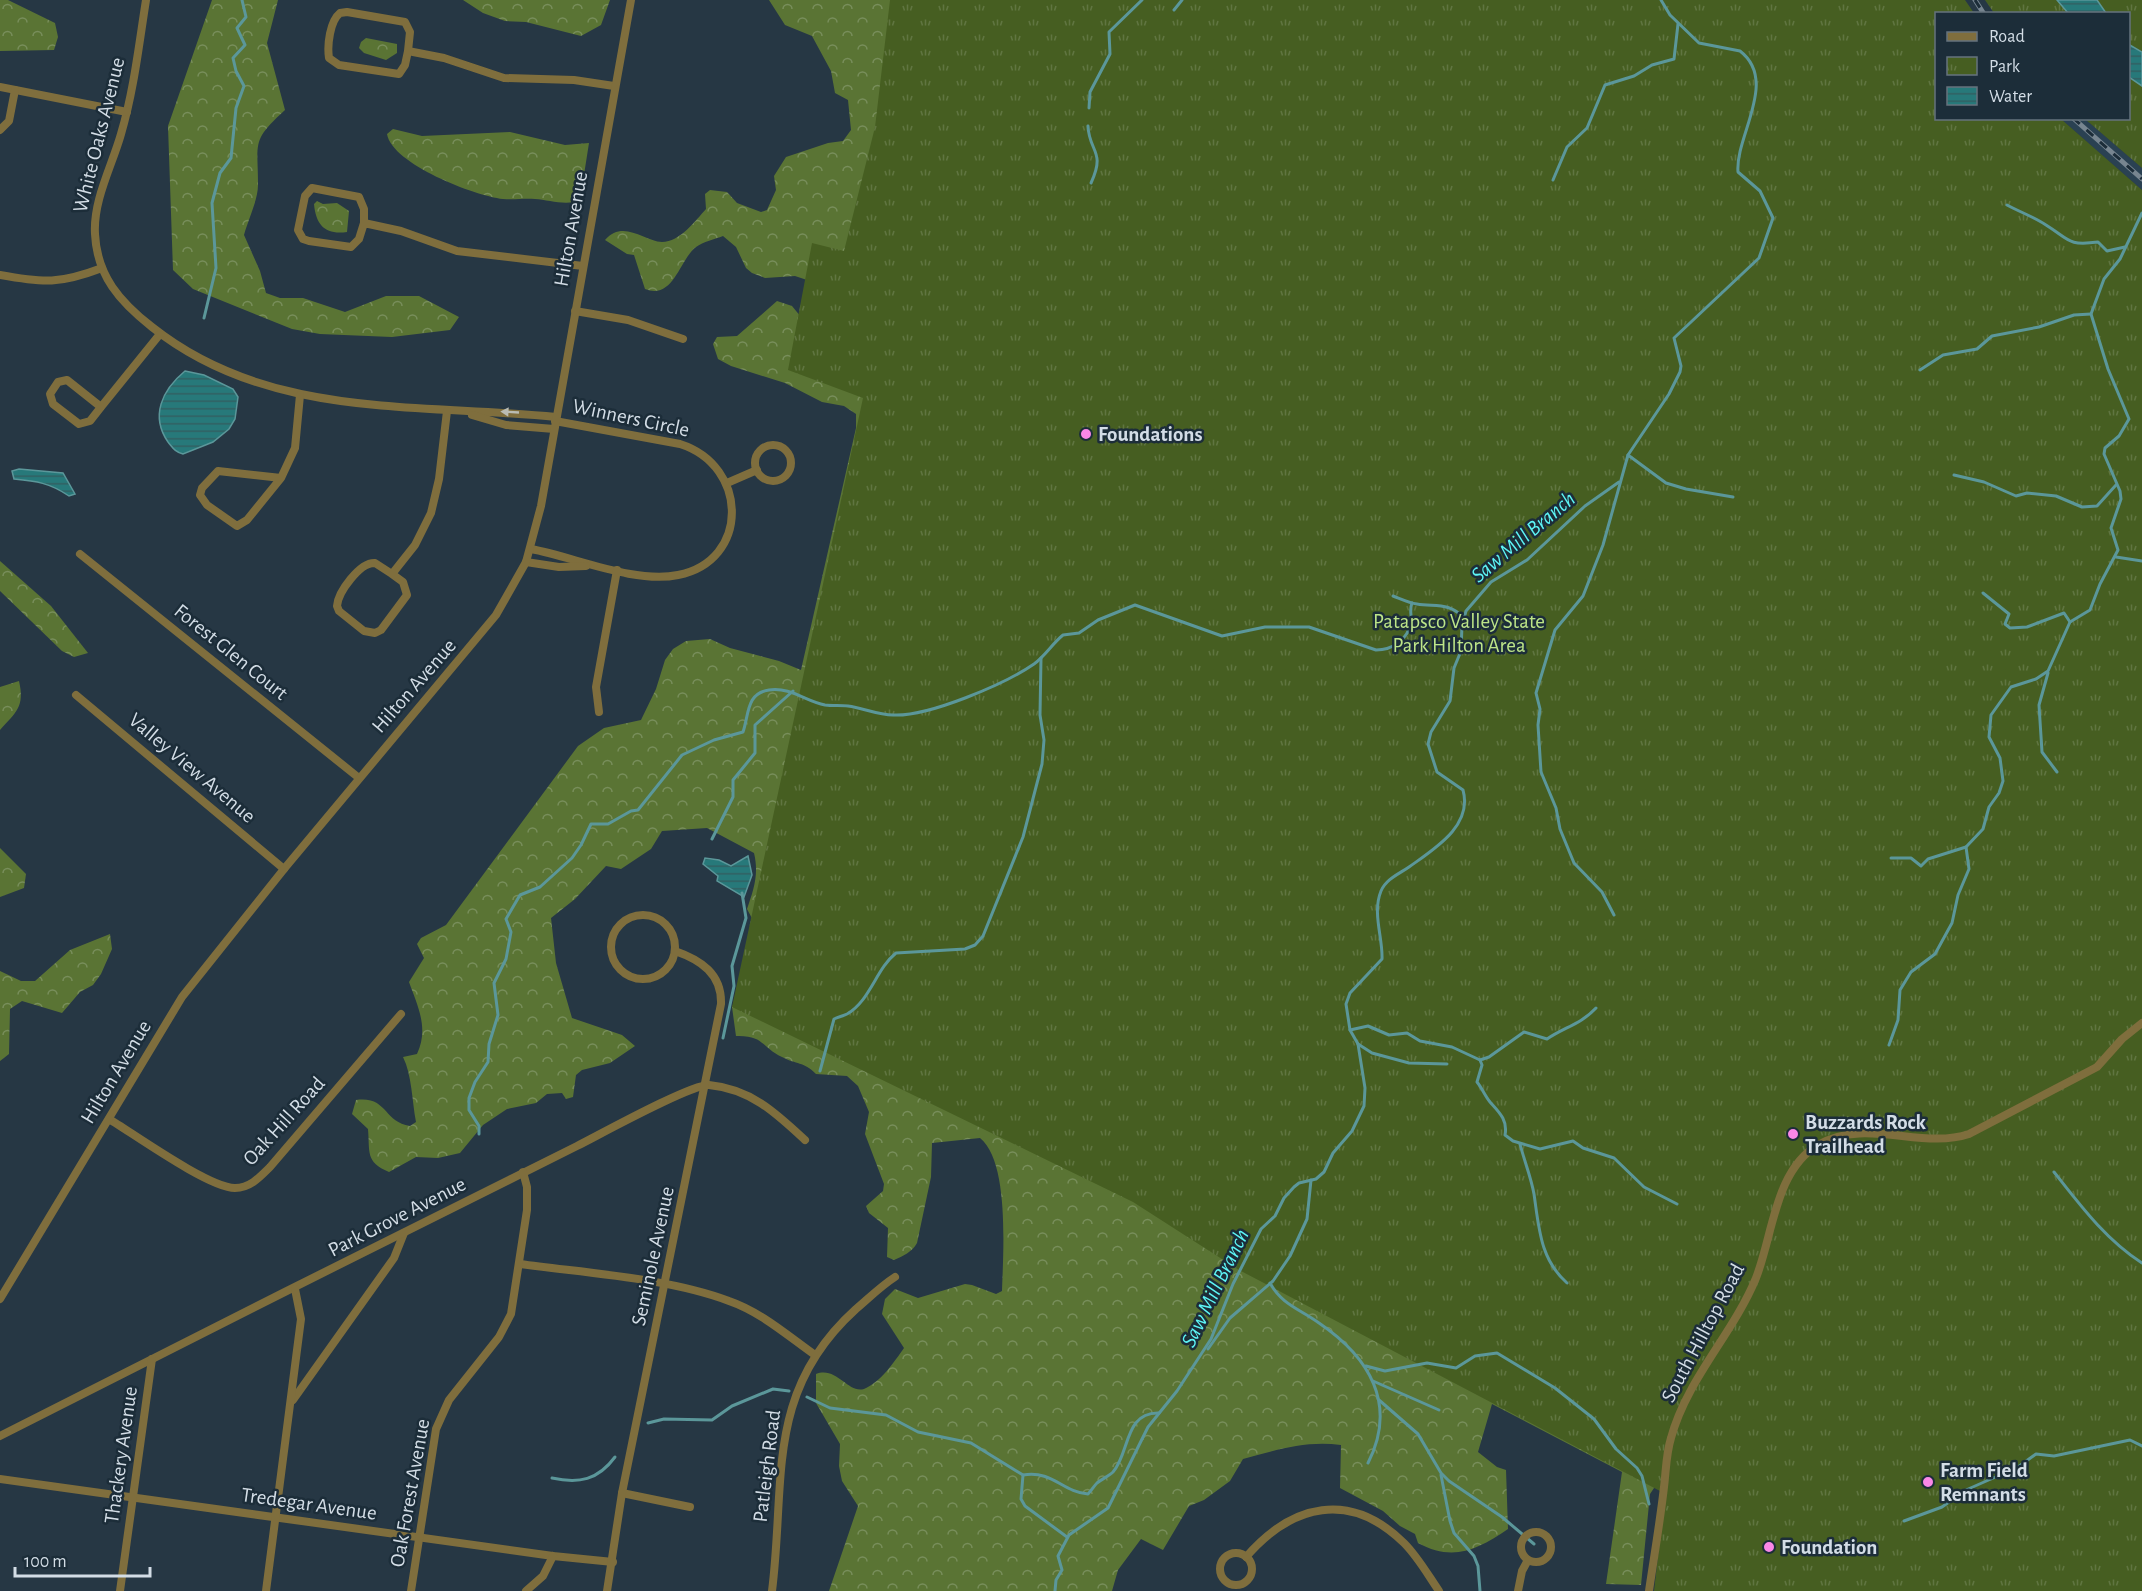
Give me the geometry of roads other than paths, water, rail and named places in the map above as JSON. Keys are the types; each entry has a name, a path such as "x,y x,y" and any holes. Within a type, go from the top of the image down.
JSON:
{"street":[{"name":"White Oaks Avenue","path":"146,0 127,112 95,219 95,237 102,268 110,285 128,308 160,334 188,352 232,374 300,395 463,413 507,424 555,422"},
{"name":"Hilton Avenue","path":"0,1299 182,998 359,778 484,632 526,562 531,549 555,422 631,0"},
{"path":"347,12 405,22 410,32 408,51 405,65 399,74 339,65 333,62 328,52 333,22 340,13 347,12"},
{"path":"408,51 444,58 488,75 504,78 574,81 614,86"},
{"path":"0,87 127,112"},
{"path":"0,130 9,121 15,90"},
{"path":"312,188 359,197 364,208 364,223 356,244 346,247 303,239 298,230 305,196 312,188"},
{"path":"364,223 402,231 457,251 583,266"},
{"path":"0,275 56,282 69,280 102,268"},
{"path":"575,311 628,320 683,339"},
{"path":"101,407 68,380 58,382 50,394 53,404 80,424 90,421 160,334"},
{"path":"281,478 218,471 202,488 200,495 207,505 237,526 248,520 281,478 295,448 300,395"},
{"path":"392,574 415,545 431,513 439,479 447,411"},
{"name":"Winners Circle","path":"555,422 687,446 714,464 727,483"},
{"path":"779,446 790,456 789,470 781,479 766,479 757,470 756,459 764,447 779,446"},
{"path":"526,562 559,567 590,566 670,577 694,570 709,561 720,549 730,525 732,508 727,483 757,470"},
{"path":"531,549 561,555 590,566"},
{"name":"Forest Glen Court","path":"80,554 359,778"},
{"path":"375,563 392,574 403,582 407,596 381,630 375,633 364,631 339,610 337,606 340,595 364,565 375,563"},
{"path":"599,712 596,687 616,570"},
{"name":"Valley View Avenue","path":"76,695 284,869"},
{"path":"649,916 667,926 673,935 675,951 665,970 656,976 640,979 629,976 617,966 611,950 612,940 619,926 628,919 649,916"},
{"name":"Seminole Avenue","path":"607,1591 622,1493 707,1085 721,1004 721,992 709,969 690,956 675,951"},
{"name":"Oak Hill Road","path":"109,1119 212,1181 232,1188 251,1184 270,1167 401,1014"},
{"name":"South Hilltop Road","path":"1649,1591 1665,1464 1678,1418 1692,1389 1748,1296 1785,1185 1803,1157 1818,1145 1830,1140 1862,1133 1893,1133 1936,1141 1952,1140 1970,1134 2097,1067 2122,1039 2142,1023"},
{"path":"707,1085 742,1093 762,1101 805,1140"},
{"name":"Park Grove Avenue","path":"0,1436 523,1172 679,1095 707,1085"},
{"name":"Oak Forest Avenue","path":"411,1591 436,1429 449,1400 506,1326 514,1300 527,1210 523,1172"},
{"path":"291,1403 394,1258 404,1233"},
{"path":"520,1264 665,1285 714,1296 745,1308 815,1355"},
{"name":"Patleigh Road","path":"772,1591 786,1427 800,1383 815,1355 849,1316 895,1276"},
{"path":"266,1591 301,1319 295,1289"},
{"name":"Thackery Avenue","path":"120,1591 152,1359"},
{"name":"Tredegar Avenue","path":"0,1479 553,1556 613,1562"},
{"path":"622,1493 690,1507"},
{"path":"1246,1557 1264,1536 1285,1521 1303,1513 1324,1510 1343,1511 1363,1516 1386,1528 1416,1556 1440,1591"},
{"path":"526,1591 543,1576 553,1556"},
{"path":"1518,1591 1522,1571 1528,1560"}],"water":[{"path":"2057,0 2097,0 2105,12 2067,12"},
{"path":"2130,45 2142,52 2142,86 2130,78"},
{"path":"185,371 204,375 233,389 238,397 235,419 229,429 213,442 183,454 176,451 168,442 160,423 159,413 170,386"},
{"path":"19,469 63,473 75,494 69,496 43,483 14,479 12,471"},
{"path":"748,856 752,875 744,897 717,881 718,876 703,864 705,858 719,860 731,866"}],"waterway":[{"path":"204,318 216,268 212,203 220,173 231,158 236,108 244,86 236,71 233,58 245,45 237,28 246,17 242,0"},
{"path":"1089,108 1090,92 1110,54 1109,32 1142,0"},
{"path":"1174,10 1182,0"},
{"name":"Saw Mill Branch","path":"1614,915 1602,892 1574,863 1560,829 1556,808 1541,772 1538,725 1540,709 1536,693 1555,630 1583,596 1603,545 1628,455 1669,394 1680,372 1681,366 1674,338 1759,258 1773,218 1760,191 1738,172 1739,158 1756,93 1756,78 1751,63 1740,51 1699,43 1670,15 1661,0"},
{"path":"1553,180 1567,147 1587,128 1605,85 1634,76 1652,65 1674,59 1678,24"},
{"path":"1088,126 1097,158 1091,183"},
{"path":"2007,205 2041,222 2069,241 2098,242 2107,251 2125,247"},
{"path":"1889,1045 1898,1020 1900,990 1911,972 1935,954 1952,923 1958,895 1969,869 1966,847 1983,829 1989,807 1999,793 2003,781 2000,758 1989,737 1991,715 2011,687 2036,679 2048,671 2070,622 2090,610 2100,584 2118,550 2111,528 2121,499 2120,491 2104,454 2105,448 2119,436 2129,419 2108,369 2091,314 2104,279 2120,259 2142,213"},
{"path":"1920,370 1943,355 1977,349 1992,336 2039,327 2074,315 2091,314"},
{"path":"1628,455 1666,483 1733,497"},
{"path":"1954,475 1984,482 2016,496 2027,493 2056,496 2082,507 2097,506 2116,485"},
{"name":"Saw Mill Branch","path":"1055,1591 1056,1580 1062,1570 1058,1556 1069,1535 1108,1508 1148,1427 1177,1391 1211,1339 1233,1284 1261,1229 1275,1216 1284,1198 1294,1187 1299,1183 1316,1179 1324,1172 1333,1153 1352,1131 1364,1106 1365,1088 1358,1044 1350,1030 1346,1004 1350,993 1382,959 1378,899 1383,887 1393,877 1440,844 1457,825 1462,815 1465,803 1463,790 1437,772 1428,744 1431,732 1450,701 1454,668 1461,651 1462,625 1466,611 1491,582 1527,560 1585,506 1619,482"},
{"path":"2116,557 2142,561"},
{"path":"1983,593 2009,614 2005,624 2010,628 2027,627 2064,613 2070,622"},
{"path":"1393,596 1414,603 1448,607 1464,618"},
{"path":"479,1134 479,1126 469,1110 469,1098 475,1082 488,1062 489,1044 498,1015 494,983 506,959 511,932 506,919 520,895 540,887 572,858 591,824 608,824 631,811 638,810 682,755 714,740 743,732 752,700 756,695 769,690 791,692 825,705 848,706 887,715 926,711 966,698 1005,681 1034,664 1063,635 1079,633 1098,620 1135,605 1222,636 1265,627 1309,627 1376,650 1382,650 1398,643 1407,634 1411,622 1412,603"},
{"path":"820,1071 834,1019 847,1014 862,1001 883,967 896,953 965,949 975,945 983,936 1023,837 1042,764 1044,740 1040,715 1041,658"},
{"path":"2048,673 2039,705 2042,752 2057,772"},
{"path":"712,839 733,797 733,780 755,753 755,725 793,691"},
{"path":"1891,858 1911,858 1921,866 1928,859 1966,847"},
{"path":"723,1038 734,986 732,966 746,918 742,893"},
{"path":"1350,1030 1368,1026 1389,1035 1407,1033 1420,1041 1452,1047 1480,1060 1489,1057 1524,1032 1547,1039 1579,1022 1596,1008"},
{"path":"1358,1044 1372,1053 1409,1063 1447,1064"},
{"path":"1480,1060 1482,1065 1477,1082 1502,1117 1506,1130 1505,1135 1513,1141 1540,1149 1573,1141 1583,1148 1614,1158 1644,1187 1677,1204"},
{"path":"1520,1144 1533,1188 1542,1242 1551,1264 1567,1283"},
{"path":"2054,1172 2105,1233 2142,1263"},
{"path":"1208,1349 1230,1318 1273,1281 1290,1256 1307,1219 1311,1180"},
{"path":"1270,1283 1286,1302 1337,1336 1352,1351 1374,1384 1379,1402 1380,1421 1377,1441 1368,1463"},
{"path":"1366,1366 1385,1371 1427,1363 1456,1368 1475,1356 1497,1353 1555,1388 1594,1419 1616,1449 1637,1468 1642,1476 1649,1504"},
{"path":"1373,1381 1439,1410"},
{"path":"648,1423 664,1419 712,1420 732,1406 773,1389 789,1391"},
{"path":"807,1397 830,1408 886,1415 918,1432 971,1443 1023,1475 1033,1474 1050,1478 1071,1489 1088,1494 1097,1483 1113,1472 1129,1435 1139,1419 1148,1414 1159,1413"},
{"path":"1379,1400 1418,1434 1441,1473 1449,1481 1502,1517 1534,1544"},
{"path":"1904,1521 1942,1507 1966,1490 2018,1467 2036,1454 2054,1456 2130,1440 2142,1446"},
{"path":"552,1478 562,1480 587,1478 602,1471 615,1457"},
{"path":"1023,1475 1021,1499 1025,1506 1067,1537"},
{"path":"1441,1475 1454,1533 1474,1556 1478,1566 1480,1591"}],"railway":[{"path":"1975,0 1983,12"},
{"path":"2075,120 2142,179"}],"place":[{"name":"Foundations","path":"1086,434"},
{"name":"Buzzards Rock Trailhead","path":"1793,1134"},
{"name":"Farm Field Remnants","path":"1928,1482"},
{"name":"Foundation","path":"1769,1547"}],"park label":[{"name":"Patapsco Valley State Park Hilton Area","path":"1459,633"}]}
